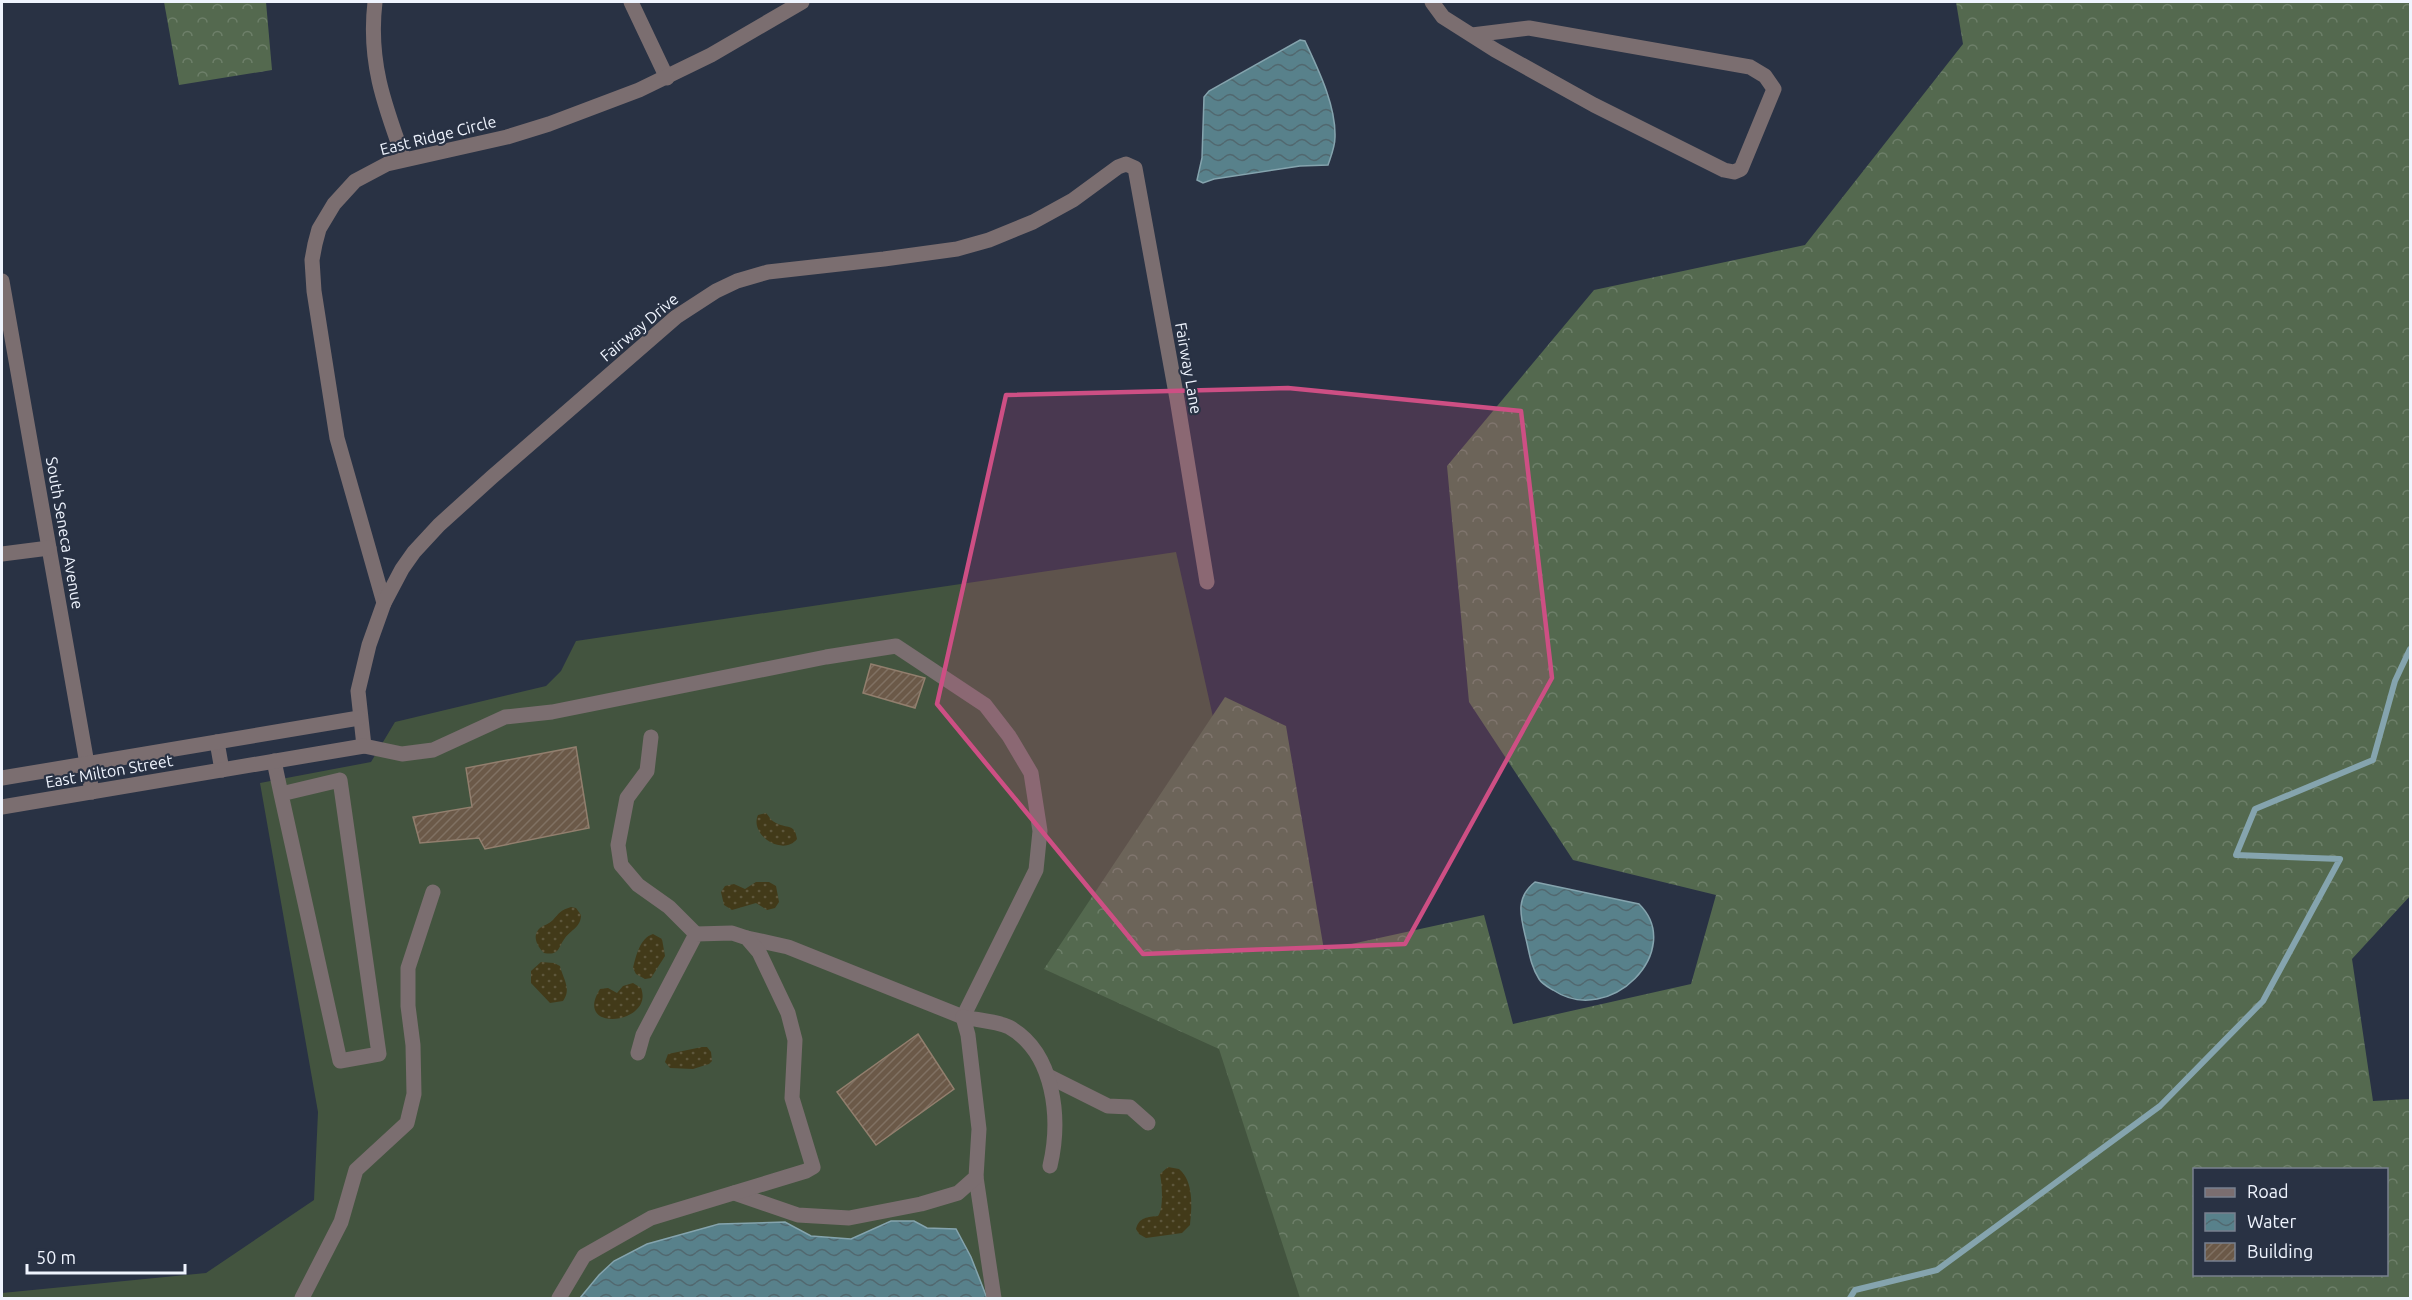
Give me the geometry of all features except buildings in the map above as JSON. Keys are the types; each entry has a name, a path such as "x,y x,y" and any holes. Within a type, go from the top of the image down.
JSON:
{"street":[{"path":"375,2 372,37 376,74 404,159"},
{"path":"631,2 667,78"},
{"name":"East Ridge Circle","path":"384,603 337,438 314,291 312,260 319,229 333,204 355,181 369,172 404,159 459,149 549,124 667,78 802,2"},
{"path":"1432,2 1443,16 1472,35 1594,105 1724,170 1734,172 1741,169 1774,89 1765,76 1750,67 1529,28 1472,35"},
{"name":"Fairway Drive","path":"384,603 408,560 439,525 676,317 695,303 736,281 768,272 909,256 957,249 989,240 1033,222 1073,200 1118,167 1129,164"},
{"name":"Fairway Lane","path":"1129,164 1135,168 1207,582"},
{"name":"South Seneca Avenue","path":"2,281 92,792"},
{"path":"2,554 49,548"},
{"path":"384,603 369,645 358,691 359,718 364,746 402,754 433,750 505,717 552,711 825,657 896,646 986,705 1009,736 1031,773 1040,831 1036,870 963,1017 968,1035 980,1130 976,1177 994,1299"},
{"name":"East Milton Street","path":"2,778 359,718"},
{"path":"651,737 647,771 627,798 618,845 621,865 638,885 669,907 696,934 732,933 788,947 963,1017 1006,1026 1024,1037 1040,1057 1048,1076 1056,1131 1050,1166"},
{"path":"217,742 222,770"},
{"name":"East Milton Street","path":"2,807 364,746"},
{"path":"274,761 281,794 340,1061 380,1054 340,780 281,794"},
{"path":"302,1299 341,1222 356,1170 407,1123 414,1094 413,1045 408,1006 408,968 433,892"},
{"path":"638,1053 643,1035 696,934"},
{"path":"559,1299 584,1256 651,1218 813,1167 792,1098 795,1040 788,1013 759,952 747,938"},
{"path":"1048,1076 1108,1106 1130,1107 1148,1123"},
{"path":"734,1193 798,1215 849,1218 921,1204 958,1193 976,1177"}],"highlighted area":[{"path":"1288,388 1521,411 1552,678 1405,944 1143,954 937,704 1006,395"}],"shaded area":[{"path":"1176,552 1213,717 1310,1298 2,1298 2,1293 206,1273 314,1200 318,1112 260,783 371,762 395,722 546,686 561,671 576,641"}],"green space":[{"path":"164,2 266,2 272,70 179,85"},
{"path":"1956,2 2410,2 2410,896 2352,959 2373,1101 2410,1099 2410,1298 1300,1298 1219,1049 1044,969 1225,697 1286,726 1324,950 1484,915 1513,1024 1691,984 1716,895 1573,860 1469,702 1447,466 1594,290 1805,245 1963,44"}],"sand":[{"path":"766,813 774,822 792,828 797,839 784,846 776,845 763,836 758,830 758,815"},
{"path":"756,882 769,882 776,886 779,902 775,908 767,910 756,903 732,910 724,905 721,892 725,886 734,884 745,889"},
{"path":"571,907 576,908 581,915 579,923 556,952 544,953 536,941 537,931 560,912"},
{"path":"653,934 662,939 665,956 651,978 645,979 636,974 633,968 642,943"},
{"path":"541,962 560,966 567,988 563,1001 550,1003 531,983 531,971"},
{"path":"633,983 641,988 642,1000 637,1010 615,1019 604,1018 597,1013 594,1003 600,989 608,988 617,993 623,986"},
{"path":"707,1047 711,1052 712,1061 709,1064 693,1069 670,1068 665,1062 668,1054"},
{"path":"1168,1167 1179,1169 1187,1180 1191,1203 1190,1225 1182,1233 1146,1238 1139,1234 1136,1229 1137,1225 1147,1217 1158,1216 1160,1213 1162,1196 1160,1174"}],"water":[{"path":"1300,40 1305,41 1333,112 1335,141 1328,165 1300,166 1214,179 1203,183 1197,180 1202,158 1204,97 1209,91"},
{"path":"1535,882 1639,904 1651,922 1653,942 1647,961 1635,978 1618,992 1597,999 1575,999 1553,990 1542,982 1532,963 1521,913 1522,900"},
{"path":"891,1221 914,1221 927,1228 956,1229 971,1257 987,1298 580,1298 614,1261 647,1244 719,1224 785,1222 811,1236 851,1239"}],"waterway":[{"path":"1850,1298 1855,1290 1937,1270 2160,1106 2263,1001 2340,859 2236,855 2255,809 2373,760 2395,681 2410,649"}]}
